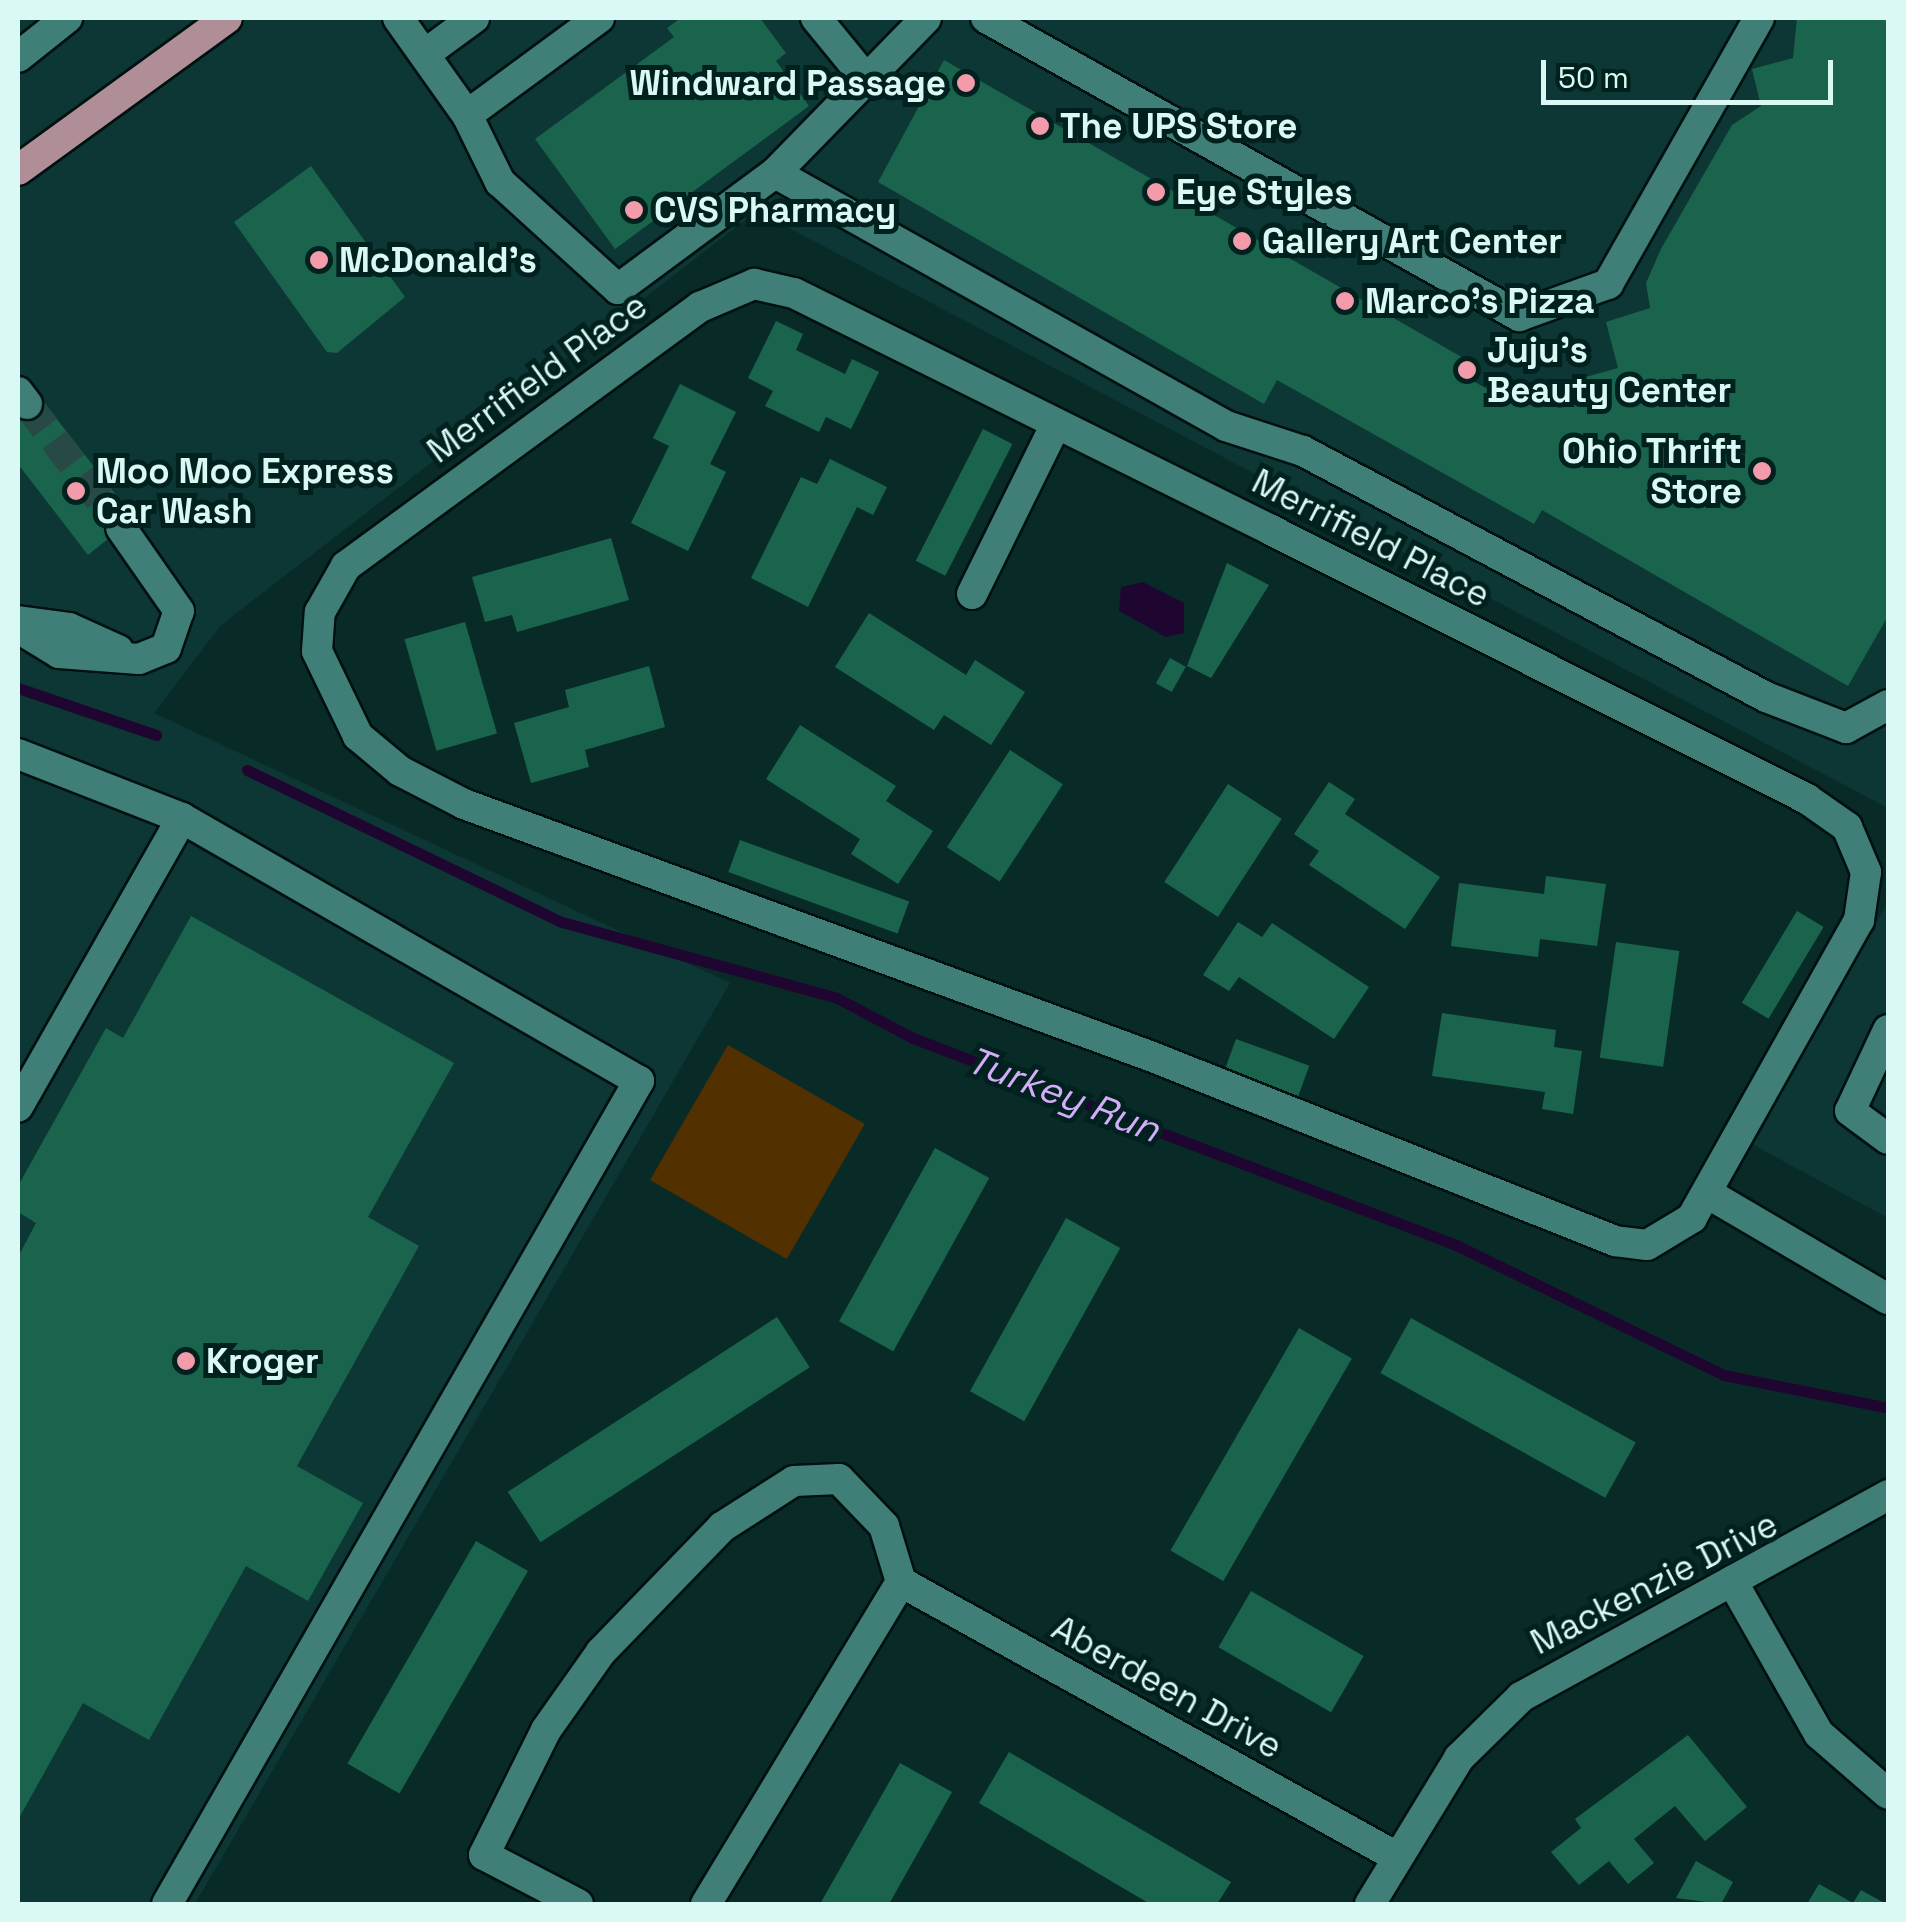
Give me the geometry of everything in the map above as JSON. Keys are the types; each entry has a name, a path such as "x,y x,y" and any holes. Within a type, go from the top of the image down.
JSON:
{"main road":[{"path":"18,170 227,18"}],"street":[{"path":"18,57 67,18"},
{"path":"398,18 467,114 500,182 618,289 775,172 870,84 926,18"},
{"path":"424,54 474,18"},
{"path":"467,114 599,18"},
{"path":"816,18 870,84"},
{"path":"986,18 1518,316 1608,284 1758,18"},
{"path":"775,172 1226,426 1304,451 1766,697 1846,728 1888,705"},
{"name":"Merrifield Place","path":"735,288 794,294 1056,424 1807,799 1847,828 1866,872 1859,920 1707,1193 1673,1235 1647,1245 1544,1214 1150,1056 464,804 378,755 322,671 320,612 360,553 735,288"},
{"path":"972,594 1056,424"},
{"path":"18,625 59,654 139,659 166,648 179,611 121,528"},
{"path":"18,754 182,818 639,1081 168,1904"},
{"path":"18,1107 182,818"},
{"path":"1888,1030 1850,1111 1888,1139"},
{"path":"1707,1193 1888,1298"},
{"path":"578,1904 484,1855 546,1730 601,1652 722,1528 794,1480 839,1479 884,1526 901,1582 706,1904"},
{"name":"Mackenzie Drive","path":"1370,1904 1459,1758 1521,1697 1888,1494"},
{"path":"1732,1581 1819,1734 1888,1794"},
{"name":"Aberdeen Drive","path":"901,1582 1397,1857"}],"shaded area":[{"path":"18,18 1888,18 1888,808 757,211 221,625 154,713 730,983 195,1904 18,1904"},
{"path":"1143,582 1184,603 1184,633 1166,637 1119,611 1121,587"},
{"path":"1888,902 1888,1218 1752,1144"},
{"path":"728,1045 865,1124 787,1259 650,1180"}],"building":[{"name":"CVS Pharmacy","path":"681,18 760,18 786,53 776,61 809,106 615,249 535,139 674,37 667,28"},
{"path":"1797,18 1888,18 1888,616 1848,686 1542,510 1534,524 1277,380 1264,404 878,182 944,60 1479,367 1471,380 1506,399 1618,368 1606,322 1650,308 1646,283 1661,249 1732,125 1761,106 1752,69 1793,58"},
{"name":"McDonald's","path":"311,166 405,297 337,353 327,352 234,222"},
{"path":"776,321 803,334 796,350 845,374 852,359 879,372 851,429 826,417 819,432 765,406 773,391 748,378"},
{"path":"680,384 736,412 710,464 726,472 688,551 631,523 669,446 653,438"},
{"name":"Moo Moo Express Car Wash","path":"38,395 134,518 88,555 18,464 18,411"},
{"path":"983,429 1012,444 945,576 916,561"},
{"path":"830,459 887,487 873,515 857,507 808,607 751,578 801,477 817,484"},
{"path":"611,538 629,600 517,632 512,615 485,622 472,577"},
{"path":"1227,563 1269,585 1211,678 1187,666"},
{"path":"869,613 966,675 975,660 1025,692 991,745 944,715 934,730 835,667"},
{"path":"465,622 497,734 436,751 404,639"},
{"path":"1170,658 1186,667 1172,692 1156,683"},
{"path":"649,666 665,727 585,750 589,767 531,783 514,723 569,707 565,690"},
{"path":"800,725 896,786 886,801 933,831 898,884 851,854 860,839 766,779"},
{"path":"1010,750 1063,784 1000,882 947,847"},
{"path":"1329,782 1355,799 1345,814 1440,877 1405,929 1309,865 1319,851 1294,834"},
{"path":"1228,784 1282,819 1218,917 1164,882"},
{"path":"740,840 909,902 898,934 728,872"},
{"path":"1546,876 1606,884 1597,946 1540,939 1538,957 1451,946 1459,883 1544,894"},
{"path":"1797,911 1824,927 1768,1019 1742,1003"},
{"name":"Kroger","path":"191,916 454,1063 368,1217 419,1246 297,1466 363,1503 308,1601 246,1566 149,1740 83,1703 18,1820 18,1257 36,1223 18,1212 18,1186 106,1028 123,1038"},
{"path":"1238,922 1262,937 1272,923 1369,987 1334,1039 1239,977 1229,991 1203,975"},
{"path":"1616,942 1679,951 1663,1067 1600,1058"},
{"path":"1442,1013 1556,1030 1554,1047 1582,1051 1573,1114 1542,1109 1545,1092 1432,1076"},
{"path":"1236,1039 1309,1066 1298,1097 1225,1070"},
{"path":"935,1148 989,1178 893,1351 839,1321"},
{"path":"1066,1218 1120,1248 1024,1421 970,1391"},
{"path":"777,1317 810,1367 540,1542 508,1492"},
{"path":"1411,1318 1636,1443 1605,1498 1380,1373"},
{"path":"1299,1328 1352,1358 1223,1581 1170,1551"},
{"path":"476,1541 528,1571 399,1794 348,1764"},
{"path":"1251,1591 1364,1656 1331,1712 1218,1647"},
{"path":"1688,1735 1747,1807 1705,1841 1675,1806 1634,1839 1654,1863 1628,1884 1609,1861 1579,1885 1551,1852 1581,1828 1575,1819"},
{"path":"1009,1752 1231,1882 1217,1904 1150,1904 979,1803"},
{"path":"900,1763 952,1792 889,1904 820,1904"},
{"path":"1696,1861 1733,1882 1721,1904 1676,1898"},
{"path":"1819,1884 1853,1903 1861,1890 1886,1904 1807,1904"}],"waterway":[{"name":"Turkey Run","path":"18,688 156,735"},
{"name":"Turkey Run","path":"247,770 562,922 837,998 913,1038 1456,1245 1724,1375 1884,1407"}],"tunnel":[{"path":"27,404 121,528"}],"place":[{"name":"Windward Passage","path":"966,83"},
{"name":"The UPS Store","path":"1040,126"},
{"name":"Eye Styles","path":"1156,192"},
{"name":"CVS Pharmacy","path":"634,210"},
{"name":"Gallery Art Center","path":"1242,241"},
{"name":"McDonald's","path":"319,260"},
{"name":"Marco's Pizza","path":"1345,301"},
{"name":"Juju's Beauty Center","path":"1467,370"},
{"name":"Ohio Thrift Store","path":"1762,471"},
{"name":"Moo Moo Express Car Wash","path":"76,491"},
{"name":"Kroger","path":"186,1361"}]}
